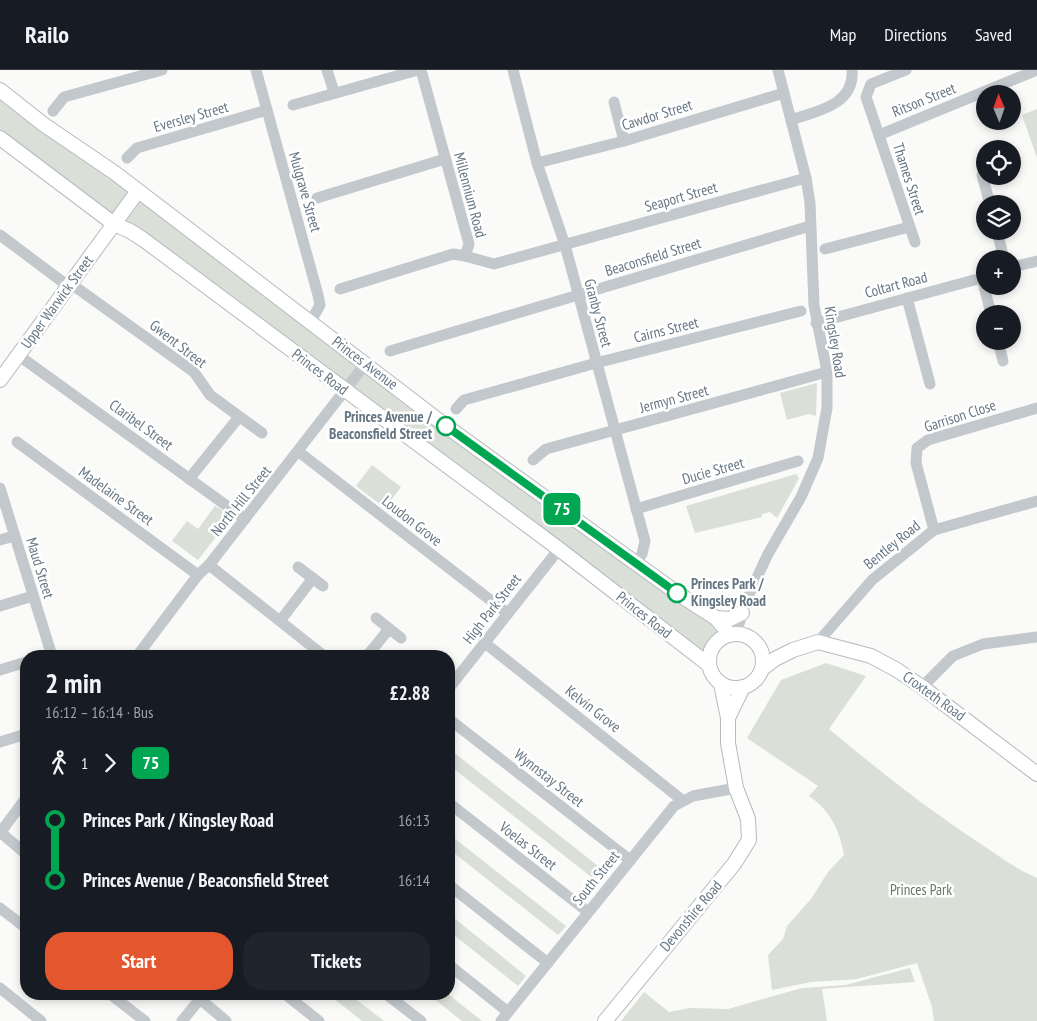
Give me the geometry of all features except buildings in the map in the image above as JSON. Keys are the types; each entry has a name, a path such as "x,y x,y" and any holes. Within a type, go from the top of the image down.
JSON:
{"main road":[{"name":"Princes Avenue","path":"0,90 43,124 138,191 366,363 446,426 636,563 716,618 733,634"},
{"name":"Princes Road","path":"0,138 114,224 144,240 344,391 559,549 709,665"},
{"name":"Upper Warwick Street","path":"1,377 138,191"},
{"path":"716,618 730,619 742,614"},
{"path":"762,669 763,660 758,647 750,638 733,634 723,637 712,647 709,665 711,673 721,684 732,688 751,684 762,669 775,659 793,650 818,642"},
{"name":"Croxteth Road","path":"818,642 872,656 897,670 1037,774"},
{"path":"758,647 793,650"},
{"path":"721,684 728,718"},
{"path":"728,718 743,687"},
{"name":"Devonshire Road","path":"605,1021 734,864 749,840 748,819 736,788 728,743 728,718"}],"street":[{"path":"54,110 64,97 162,70"},
{"name":"Mulgrave Street","path":"256,70 318,295 320,305 310,322"},
{"path":"327,70 334,92"},
{"path":"293,105 334,92 420,70"},
{"name":"Millennium Road","path":"420,70 469,244 465,256 494,264 565,245"},
{"name":"Granby Street","path":"513,70 537,163 565,245 645,541 642,554 636,563"},
{"name":"Kingsley Road","path":"733,634 768,554 801,497 818,458 827,408 827,372 816,323 806,178 778,70"},
{"path":"791,120 837,104 850,90 852,70"},
{"name":"Thames Street","path":"906,70 871,84 866,97 915,242"},
{"name":"Ritson Street","path":"879,134 1037,70"},
{"name":"Cawdor Street","path":"537,163 624,140 784,92"},
{"path":"614,102 624,140"},
{"name":"Eversley Street","path":"127,158 137,148 266,110"},
{"path":"317,198 445,159"},
{"name":"Seaport Street","path":"565,245 806,178"},
{"name":"Beaconsfield Street","path":"390,351 810,226"},
{"name":"Thames Street","path":"824,249 909,227"},
{"name":"Gwent Street","path":"0,235 194,372 210,395 262,433"},
{"path":"340,289 453,254 465,256"},
{"path":"1021,265 1037,261"},
{"name":"Coltart Road","path":"816,323 976,280"},
{"path":"907,298 930,384"},
{"name":"Cairns Street","path":"456,409 464,400 596,363 801,310"},
{"path":"1000,350 1003,361"},
{"name":"Claribel Street","path":"18,355 245,520"},
{"name":"North Hill Street","path":"142,650 198,575 209,565 299,452 366,363"},
{"name":"Jermyn Street","path":"533,460 546,449 827,372"},
{"name":"Garrison Close","path":"934,530 916,463 917,448 928,440 1037,408"},
{"path":"189,479 239,417"},
{"name":"Madelaine Street","path":"17,442 198,575"},
{"name":"Loudon Grove","path":"299,452 507,613"},
{"name":"Ducie Street","path":"636,509 798,461"},
{"name":"Maud Street","path":"0,488 48,650"},
{"name":"Bentley Road","path":"818,642 872,580 934,530 1037,501"},
{"path":"0,540 14,536"},
{"name":"High Park Street","path":"455,680 559,549"},
{"path":"209,565 316,650"},
{"path":"298,567 323,586"},
{"path":"280,621 313,578"},
{"path":"0,606 33,596"},
{"path":"376,618 401,638"},
{"path":"372,650 389,629"},
{"path":"922,687 953,656 983,644 1037,637"},
{"name":"Kelvin Grove","path":"485,643 682,800"},
{"path":"0,670 20,664"},
{"name":"Wynnstay Street","path":"455,724 630,860"},
{"path":"0,742 20,736"},
{"path":"682,800 693,796 736,788"},
{"name":"South Street","path":"505,1016 674,806 682,800"},
{"path":"20,806 0,833 20,849"},
{"name":"Voelas Street","path":"455,808 588,912"},
{"path":"455,890 548,963"},
{"path":"0,908 20,923"},
{"path":"455,970 505,1016"},
{"path":"0,988 41,1021"},
{"path":"118,1000 145,1021"},
{"path":"182,1021 196,1000"},
{"path":"204,1000 226,1021"},
{"path":"293,1000 320,1021"},
{"path":"394,1000 421,1021"}],"green space":[{"path":"0,90 710,613 723,637 712,647 709,665 0,138"},
{"path":"1037,109 1037,158 1022,115"},
{"path":"817,383 816,416 809,414 787,420 780,393"},
{"path":"372,465 401,487 385,508 356,486"},
{"path":"796,474 799,478 777,518 770,512 762,514 762,517 695,533 686,506"},
{"path":"215,506 232,516 198,560 172,541 187,521 198,529"},
{"name":"Princes Park","path":"826,663 866,676 829,729 940,816 1007,861 1037,878 1037,1021 934,1021 932,1007 917,963 857,979 811,982 772,990 768,955 783,939 787,926 811,899 828,872 844,855 837,829 833,822 823,808 809,796 818,786 747,738 781,680"},
{"path":"455,753 607,873 599,883 455,770"},
{"path":"455,839 566,926 558,935 455,854"},
{"path":"455,919 526,976 518,986 455,936"},
{"path":"910,968 915,982 822,989 827,1021 621,1021 644,992 669,1012 690,1008 728,1009 802,988 845,985"},
{"path":"336,1000 357,1000 384,1021 362,1021"},
{"path":"436,1000 455,1000 482,1021 462,1021"}],"bus line":[{"name":"75","path":"446,426 677,593"}],"place":[{"name":"Princes Avenue / Beaconsfield Street","path":"446,426"},
{"name":"Princes Park / Kingsley Road","path":"677,593"}]}
